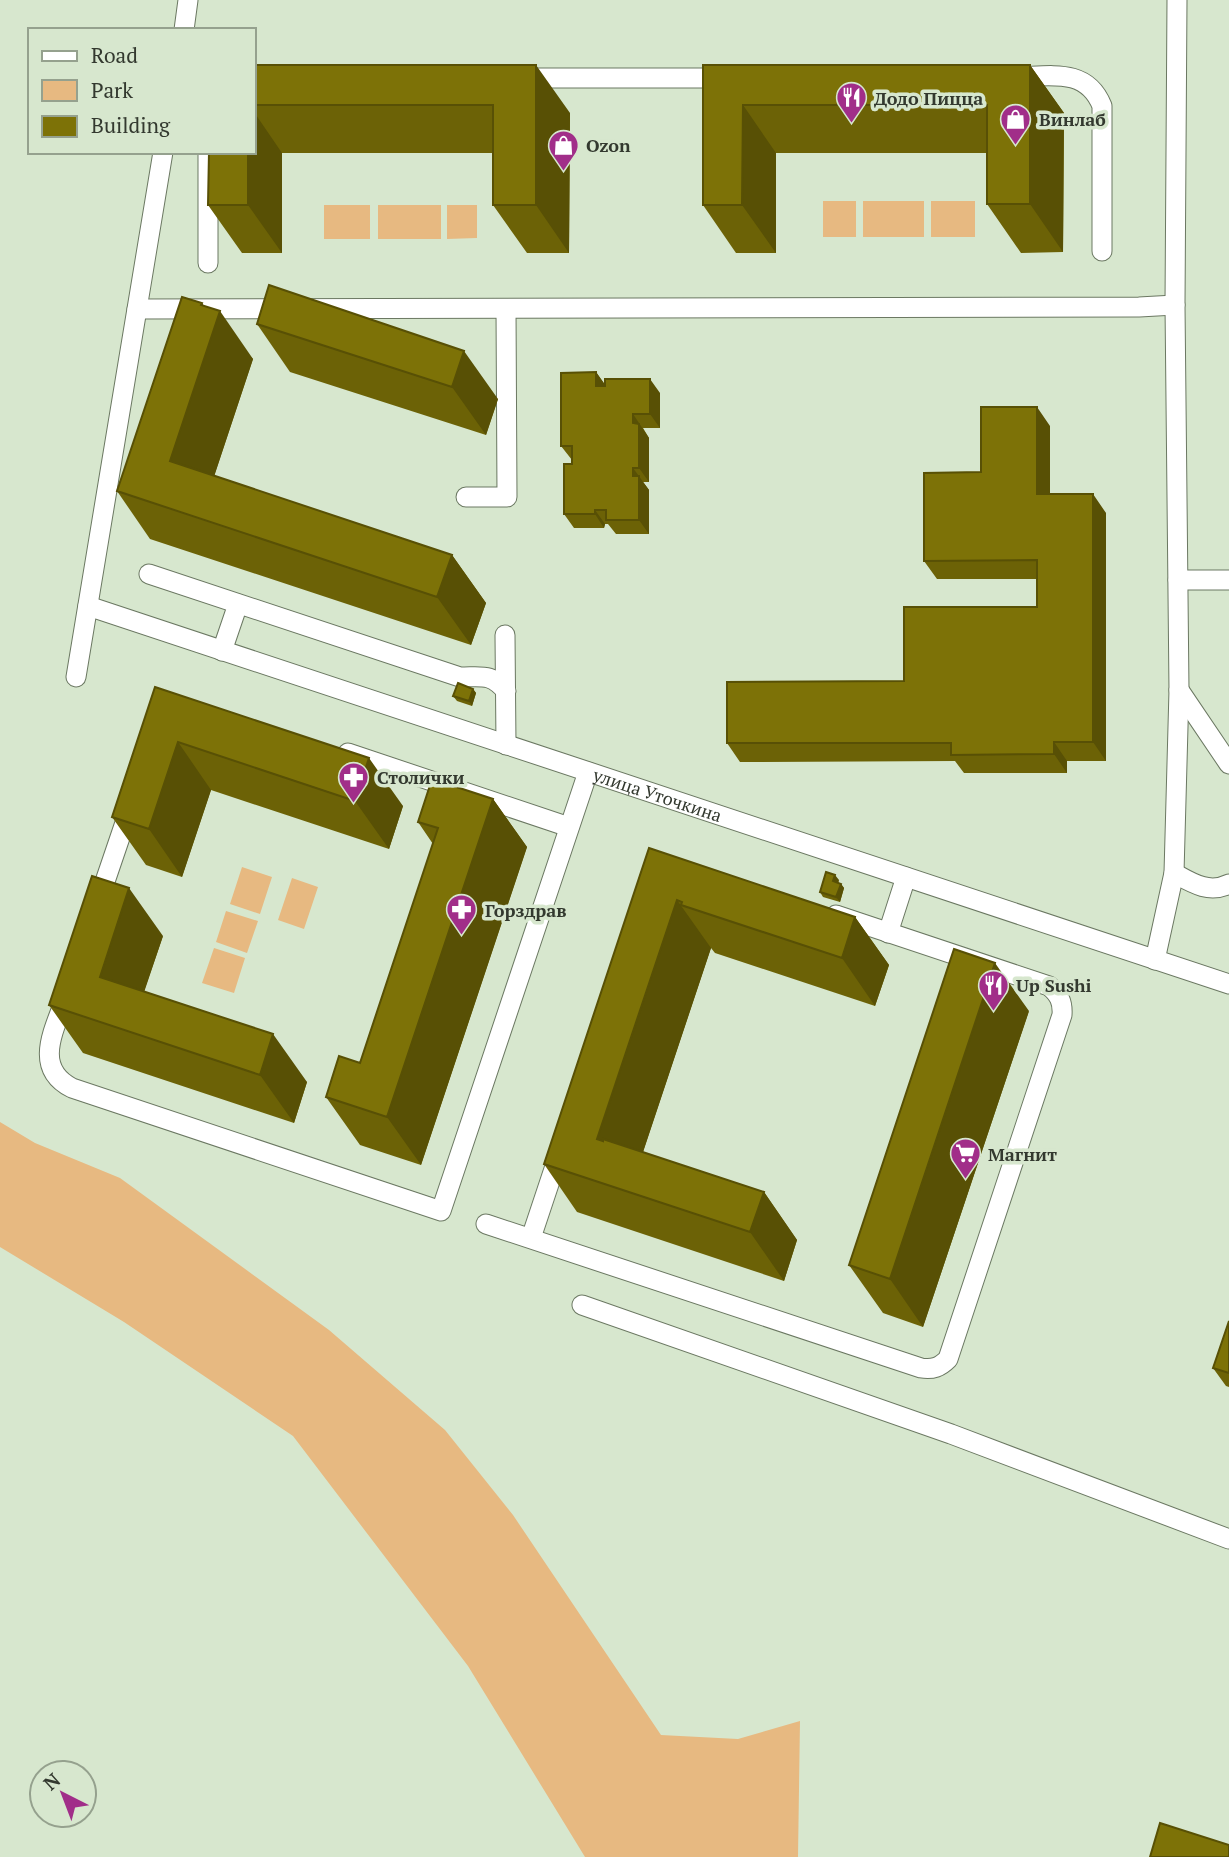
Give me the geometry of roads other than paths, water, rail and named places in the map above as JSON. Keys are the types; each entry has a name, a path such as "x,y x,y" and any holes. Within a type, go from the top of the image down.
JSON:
{"street":[{"path":"184,28 188,0"},
{"path":"1154,960 1174,873 1180,690 1175,305 1177,0"},
{"path":"994,78 1075,77 1090,86 1098,97 1102,106 1101,251"},
{"path":"503,78 749,78"},
{"path":"76,677 163,154"},
{"path":"208,154 208,263"},
{"path":"137,309 185,315 506,309 1175,305"},
{"path":"466,497 508,497 506,309"},
{"path":"149,574 460,677 488,677 497,680 506,691"},
{"path":"1178,580 1229,580"},
{"path":"222,650 238,604"},
{"name":"улица Уточкина","path":"88,606 1229,984"},
{"path":"505,635 506,745"},
{"path":"1180,690 1229,764"},
{"path":"329,747 569,827"},
{"path":"71,981 48,1058 61,1082 72,1088 441,1211 588,772"},
{"path":"92,919 136,788"},
{"path":"1174,873 1202,888 1222,888 1229,884"},
{"path":"888,933 906,877"},
{"path":"486,1224 921,1368 937,1368 943,1364 948,1359 1063,1006 1060,998 1049,986 814,908"},
{"path":"531,1238 565,1138"},
{"path":"582,1305 951,1434 1229,1539"}],"place":[{"name":"Додо Пицца","path":"851,125"},
{"name":"Винлаб","path":"1016,146"},
{"name":"Ozon","path":"563,172"},
{"name":"Столички","path":"354,804"},
{"name":"Горздрав","path":"462,937"},
{"name":"Up Sushi","path":"993,1012"},
{"name":"Магнит","path":"965,1181"}]}
